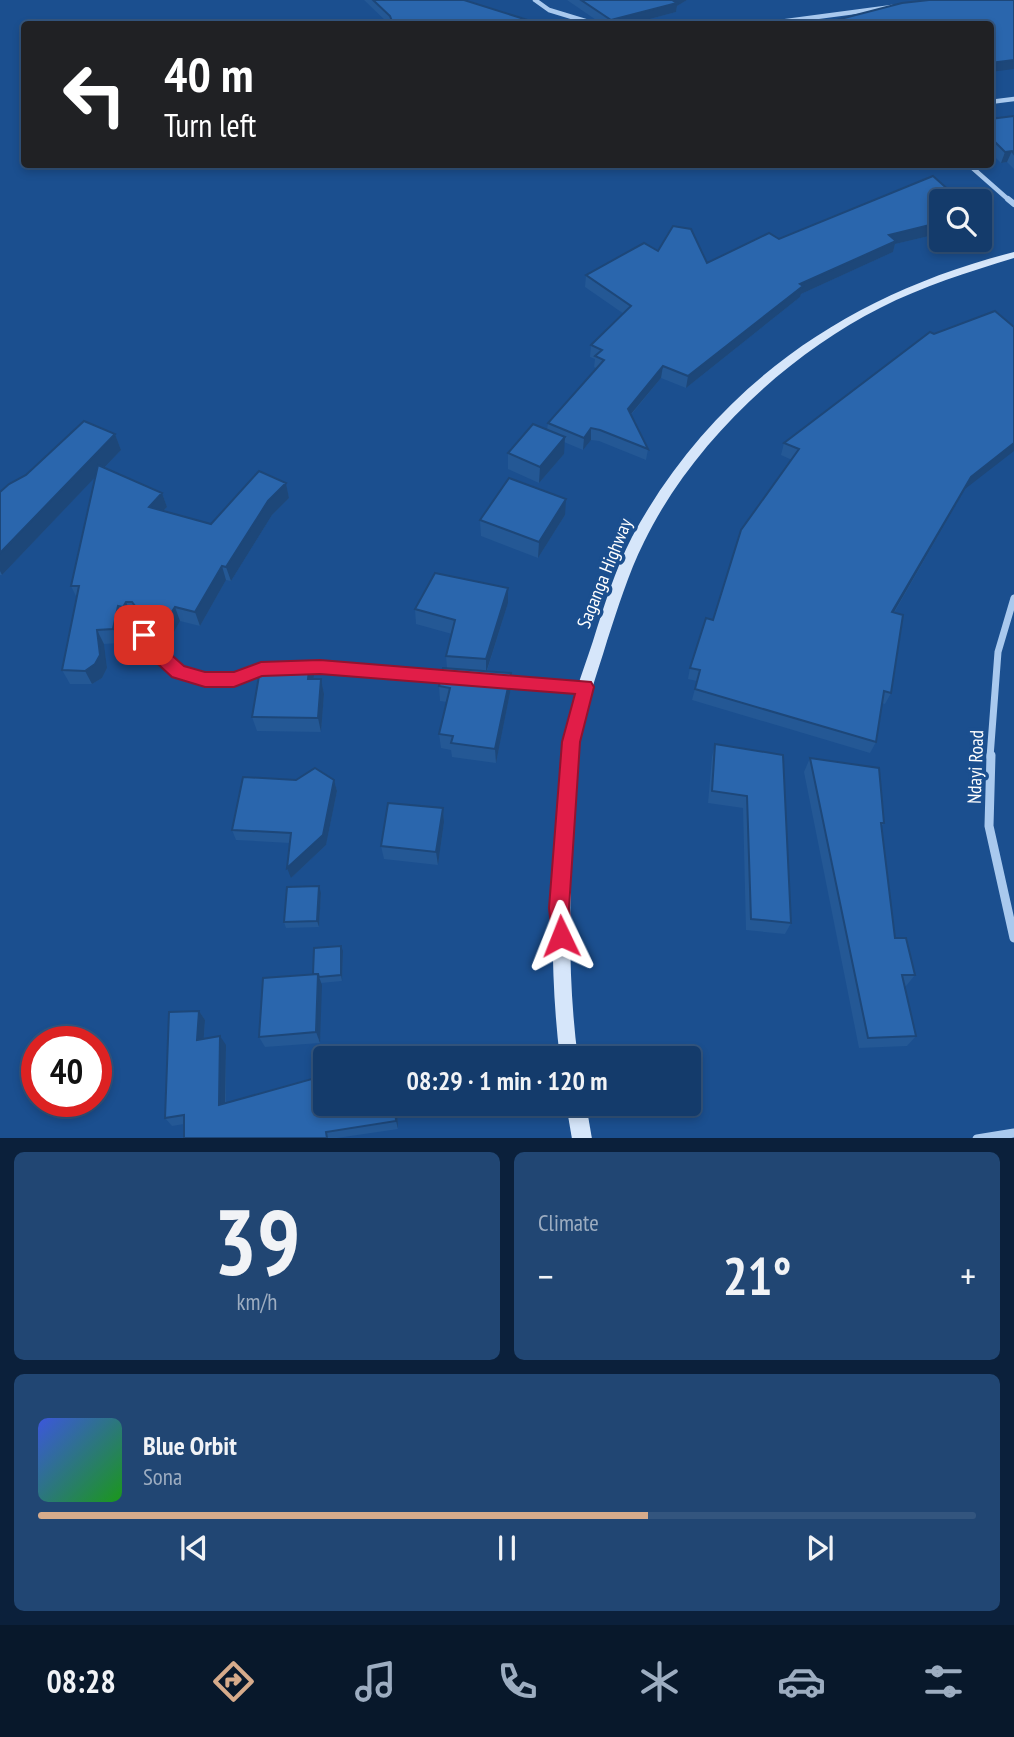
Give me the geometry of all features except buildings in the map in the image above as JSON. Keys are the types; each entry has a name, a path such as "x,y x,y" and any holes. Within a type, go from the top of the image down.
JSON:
{"street":[{"path":"535,0 549,10 585,21"},
{"path":"787,21 903,6"},
{"path":"994,102 1014,99"},
{"path":"973,168 1014,204"},
{"name":"Saganga Highway","path":"568,1046 559,908 571,742 585,687 613,601 644,528 693,455 743,399 801,351 857,315 966,269 1014,255"},
{"name":"Ndayi Road","path":"1014,597 998,652 991,732 989,826 1014,938"},
{"path":"135,621 152,648 178,672 205,679 234,680 261,669 272,669"},
{"path":"296,668 461,677"},
{"path":"488,679 585,687"},
{"path":"578,1116 582,1138"},
{"path":"983,1138 1014,1133"}],"route":[{"path":"144,635 152,648 178,672 205,679 234,680 261,669 320,667 585,687 571,742 559,908 561,936"}]}
